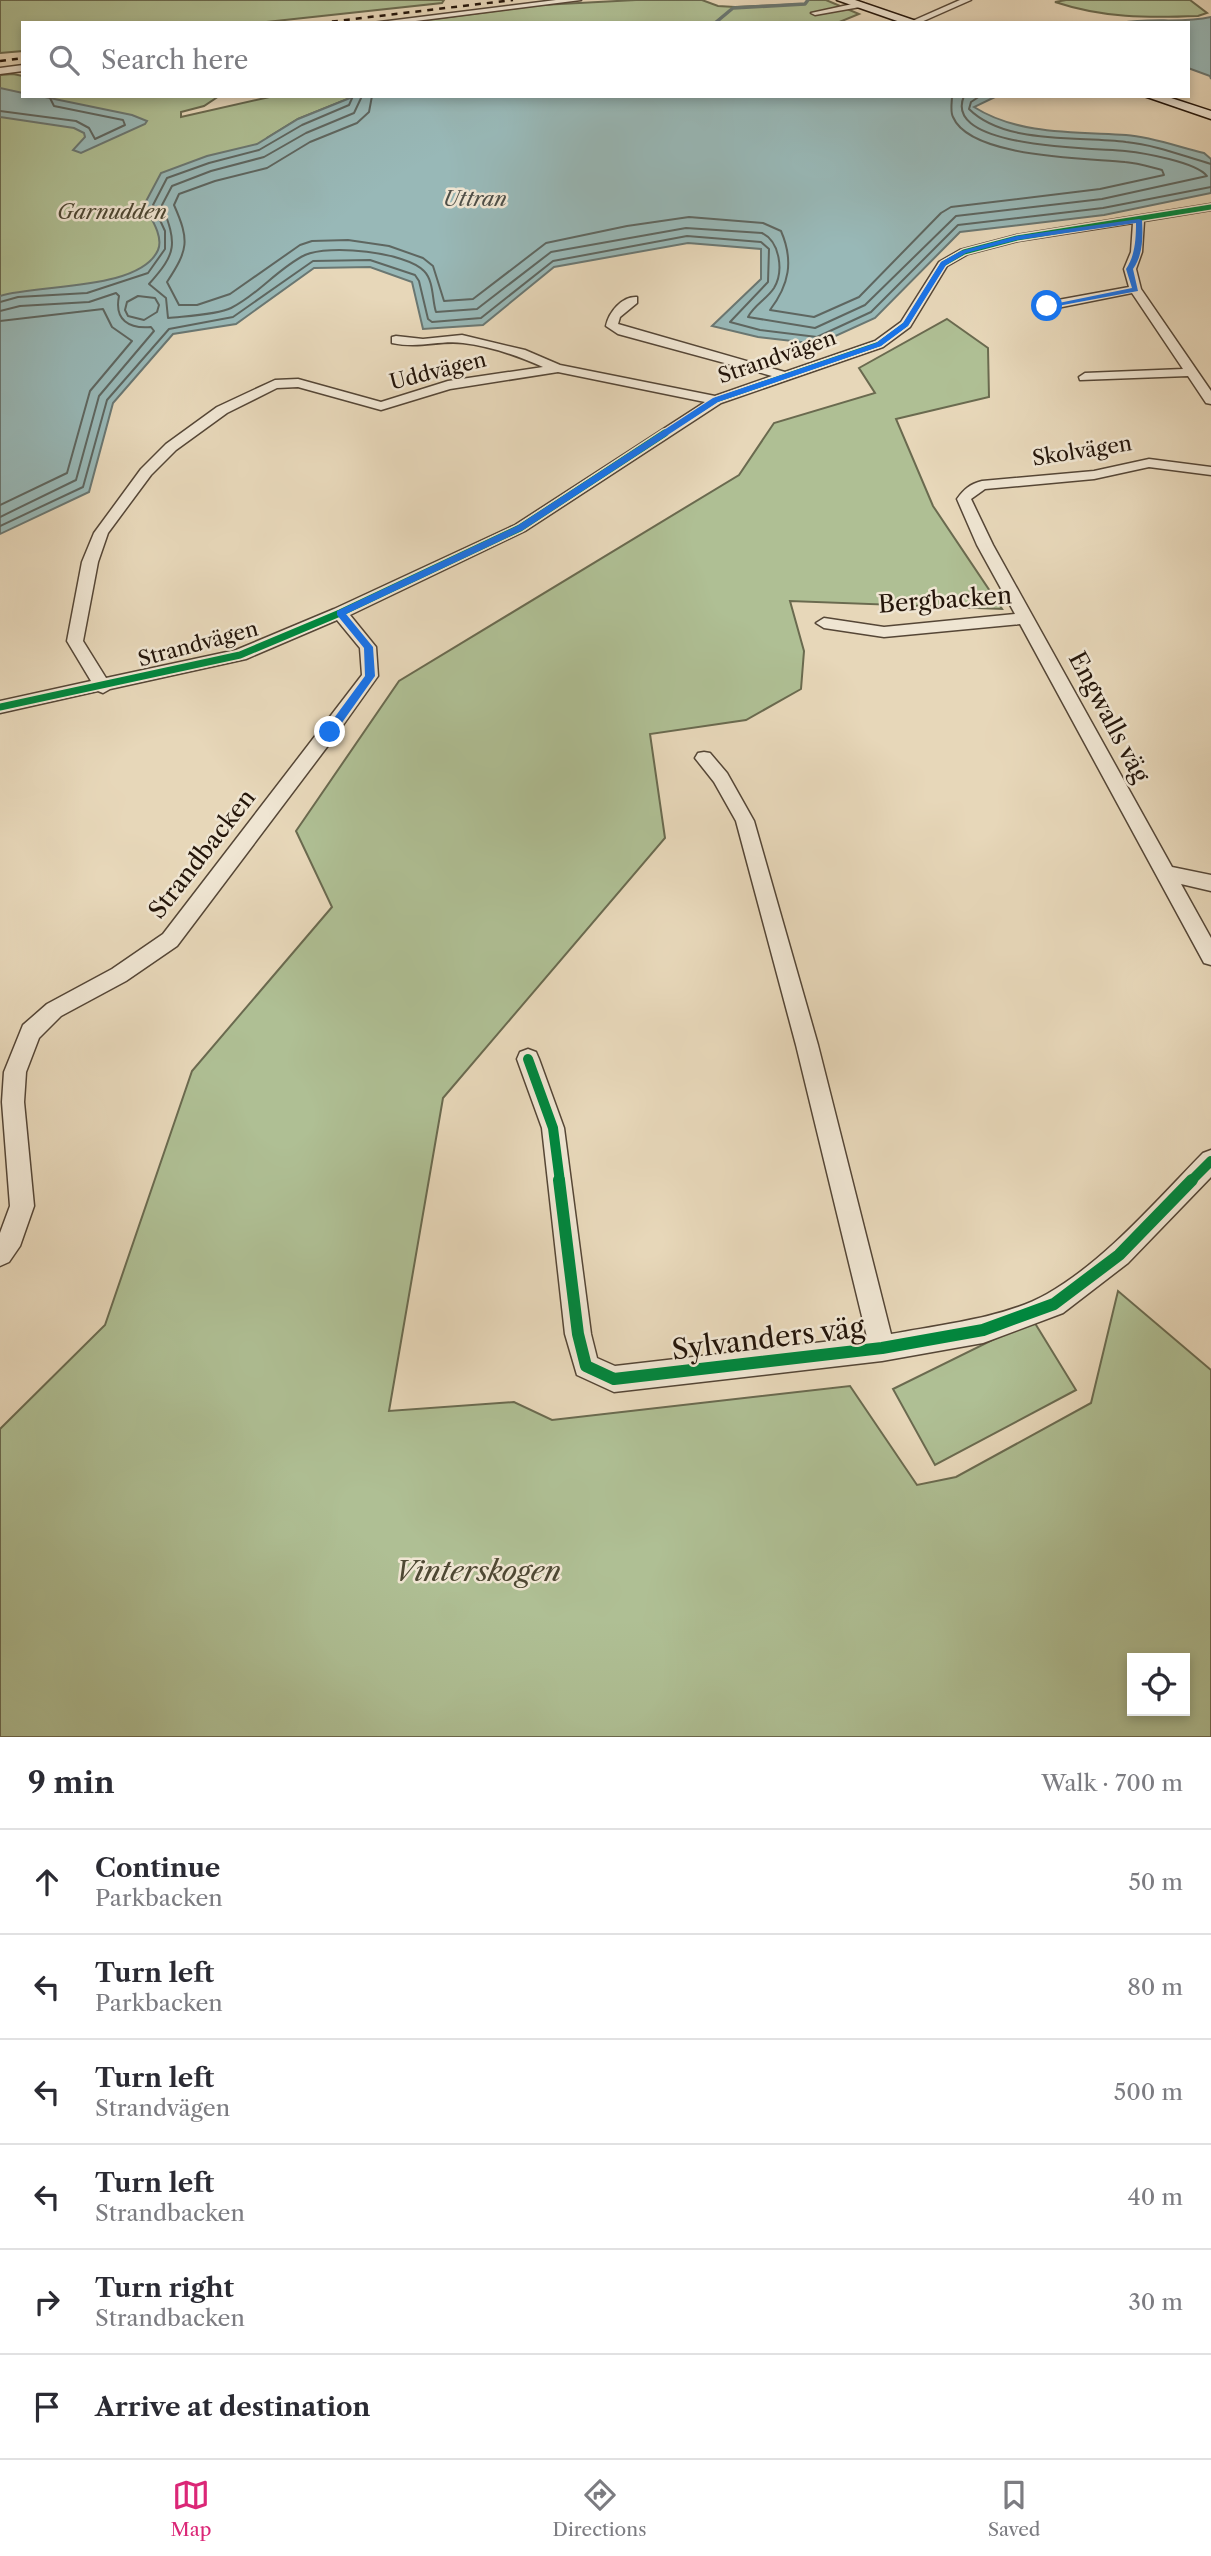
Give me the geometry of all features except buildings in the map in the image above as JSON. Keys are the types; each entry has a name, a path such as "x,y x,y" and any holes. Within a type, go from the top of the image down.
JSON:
{"street":[{"path":"393,21 577,0"},
{"path":"917,21 967,0"},
{"path":"815,13 851,5 911,21"},
{"path":"0,71 21,68"},
{"path":"1156,98 1211,115"},
{"name":"Strandvägen","path":"0,707 103,687 240,655 340,613 520,528 716,400 878,344 906,324 943,264 964,252 1017,238 1211,207"},
{"path":"1139,220 1140,239 1130,269 1135,289 1211,400"},
{"path":"1047,306 1135,289"},
{"path":"633,300 614,316 612,326 785,376"},
{"path":"396,340 423,343 462,339 521,353 558,368"},
{"name":"Uddvägen","path":"103,687 75,641 90,562 101,533 146,472 171,447 222,410 275,384 298,383 381,407 448,385 558,368 716,400"},
{"path":"1085,377 1192,372"},
{"name":"Skolvägen","path":"964,499 973,489 982,485 1094,475 1138,463 1163,463 1211,471"},
{"name":"Engwalls väg","path":"964,499 985,545 1211,957"},
{"name":"Strandbacken","path":"0,1254 11,1238 23,1206 13,1102 15,1072 31,1032 54,1010 119,975 170,940 330,732 370,676 368,647 340,613"},
{"name":"Bergbacken","path":"824,623 884,632 1027,618"},
{"name":"Sylvanders väg","path":"704,758 721,778 748,832 807,1045 882,1348"},
{"path":"1164,873 1211,883"},
{"name":"Sylvanders väg","path":"528,1059 554,1128 578,1334 586,1366 614,1379 882,1348 982,1330 1054,1304 1119,1255 1211,1161"}],"green space":[{"path":"0,0 444,0 442,3 276,21 21,21 21,51 0,53"},
{"path":"702,0 718,6 735,7 805,4 808,0 826,0 859,14 842,21 417,21 541,5"},
{"path":"1190,0 1207,13 1198,16 1125,16 1055,2"},
{"name":"Garnudden","path":"0,75 21,76 21,98 216,98 204,106 181,112 181,117 265,98 350,98 298,119 267,138 197,295 0,480"},
{"name":"Vinterskogen","path":"947,319 988,348 989,397 896,419 933,506 1002,609 790,601 804,651 801,689 746,720 650,734 665,838 443,1098 389,1411 514,1402 552,1420 850,1386 917,1485 956,1477 1091,1403 1118,1291 1211,1370 1211,1737 0,1737 0,1429 105,1325 192,1071 332,907 296,831 399,681 739,475 774,423 875,393 859,368"},
{"path":"1033,1320 1076,1390 935,1465 893,1389"}],"water":[{"path":"1211,17 1211,79 1210,76 1190,69 1190,21 1144,21"},
{"path":"0,88 21,93 21,98 50,98 132,115 147,121 81,153 73,150 85,137 84,133 74,128 0,117"},
{"name":"Uttran","path":"350,98 993,98 974,107 1009,123 1028,127 1136,136 1204,153 1211,159 1211,193 1104,215 960,232 875,318 818,344 758,337 712,326 761,279 761,249 688,243 554,267 483,325 423,329 412,282 370,267 314,268 236,324 173,334 113,403 89,492 0,534 0,296 110,279 131,273 148,263 158,250 159,239 144,205 161,173 207,156 257,144 298,119"}],"waterway":[{"path":"717,21 733,8 805,4 808,0"}],"railway":[{"path":"337,21 513,0"},
{"path":"0,61 21,58"}],"cycle path":[{"path":"0,707 240,655 340,613 520,528 716,400 879,344 906,324 943,264 964,252 1017,238 1211,207"},
{"path":"528,1059 553,1128 578,1334 586,1366 614,1379 882,1348 983,1330 1054,1304 1119,1255 1211,1161"}],"route":[{"path":"330,732 370,676 368,647 340,613 520,528 716,400 878,344 906,324 943,264 964,252 1017,238 1139,220 1140,239 1130,269 1135,289 1047,306"}]}
